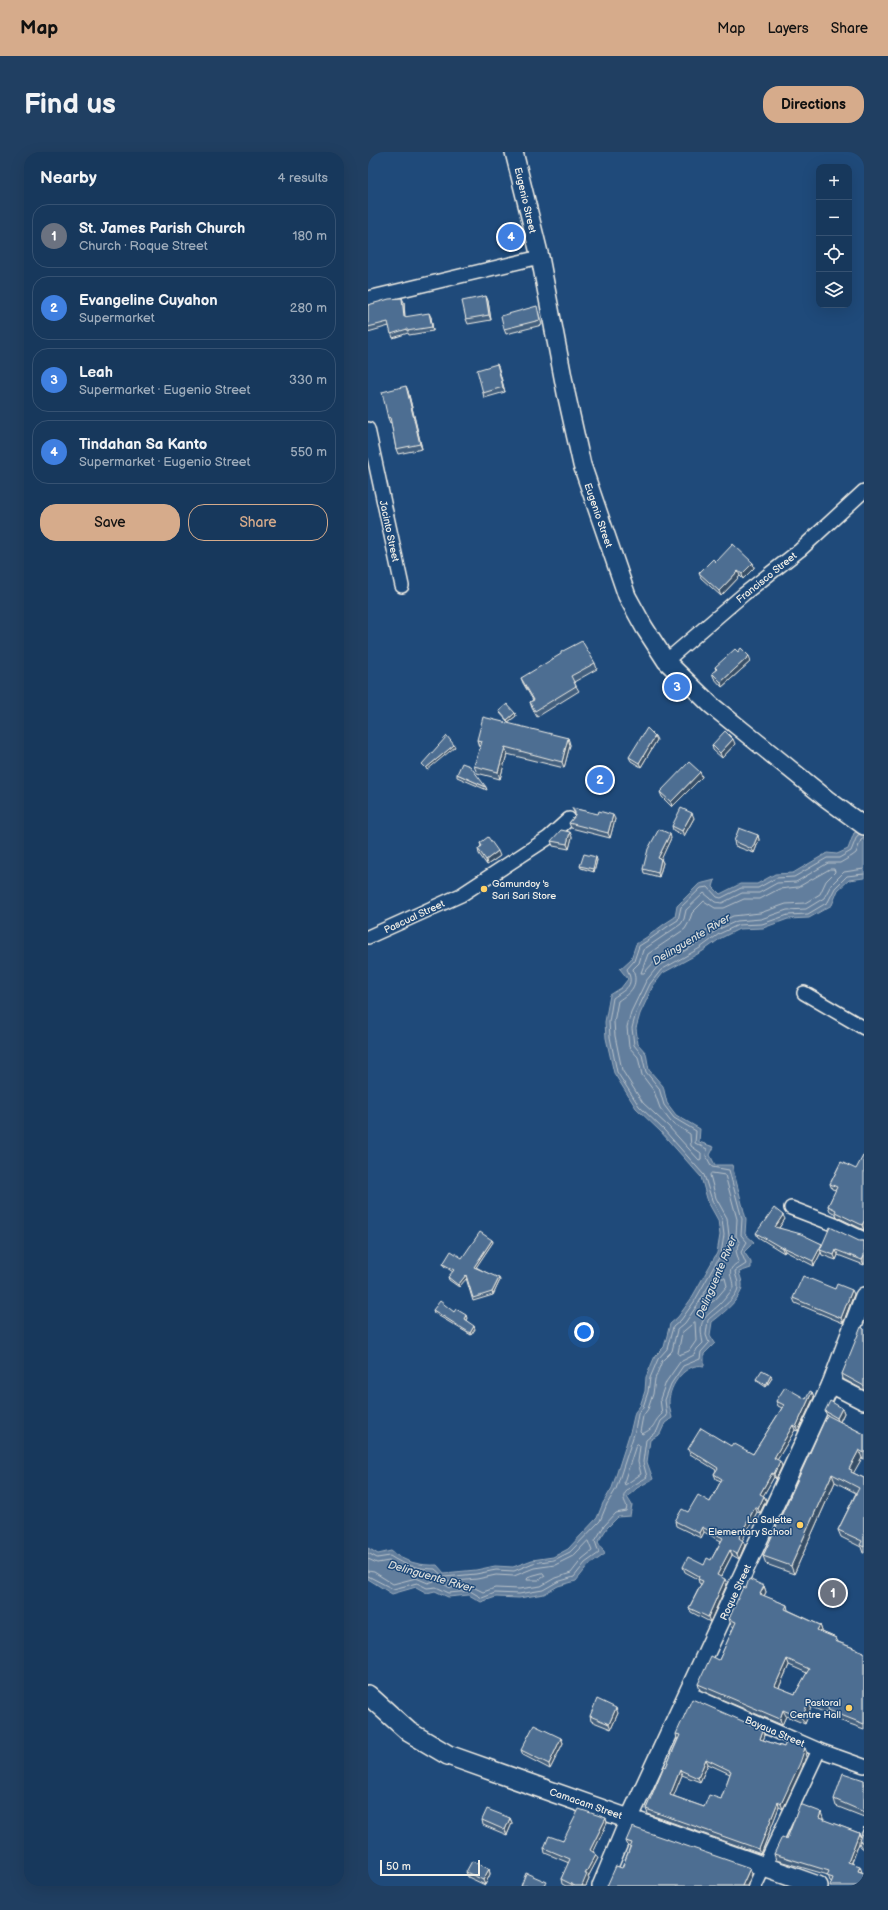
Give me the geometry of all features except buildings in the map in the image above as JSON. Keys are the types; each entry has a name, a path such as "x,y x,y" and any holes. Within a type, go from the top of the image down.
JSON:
{"main road":[{"name":"Camacam Street","path":"368,1695 409,1732 448,1755 818,1886"}],"street":[{"name":"Eugenio Street","path":"514,152 540,257 566,393 582,465 627,596 644,627 666,661 711,705 827,799 864,826"},
{"path":"368,298 540,257"},
{"name":"Jacinto Street","path":"368,429 402,586"},
{"name":"Francisco Street","path":"666,661 744,594 800,550 864,491"},
{"name":"Pascual Street","path":"368,938 461,895 548,838 569,819"},
{"path":"804,993 864,1028"},
{"path":"791,1208 835,1225 864,1239"},
{"name":"Roque Street","path":"601,1886 629,1819 831,1384 864,1296"},
{"path":"831,1384 864,1401"},
{"name":"Bayaua Street","path":"688,1694 820,1750 864,1766"},
{"path":"755,1886 820,1750"}],"water":[{"name":"Delinguente River","path":"864,828 864,878 849,880 838,890 832,905 809,918 788,919 763,928 739,929 721,938 703,951 663,973 653,986 640,1014 636,1028 638,1044 646,1053 649,1070 663,1086 667,1103 676,1115 700,1129 699,1142 714,1147 710,1155 715,1165 732,1165 746,1219 745,1234 754,1242 744,1252 751,1262 751,1268 739,1272 742,1289 736,1300 712,1322 710,1335 715,1343 704,1354 704,1366 697,1366 685,1371 675,1382 669,1402 672,1418 665,1423 660,1434 650,1440 647,1462 653,1479 637,1488 627,1497 632,1505 630,1516 618,1517 607,1528 598,1542 605,1554 588,1566 576,1581 558,1586 544,1594 519,1598 496,1597 481,1602 469,1595 448,1597 435,1591 427,1593 416,1587 392,1594 368,1579 368,1548 378,1554 391,1551 407,1561 425,1565 437,1565 444,1573 476,1570 495,1566 513,1567 532,1560 553,1557 568,1549 597,1518 603,1503 612,1488 635,1412 640,1406 645,1391 646,1377 655,1356 664,1347 670,1324 678,1317 691,1299 717,1253 720,1235 718,1220 708,1202 701,1177 661,1132 636,1108 614,1073 606,1038 605,1022 610,995 621,988 628,979 620,969 631,959 636,944 675,917 677,906 699,884 715,880 713,887 720,894 740,884 757,884 775,874 793,873 827,853 837,854 848,849 854,833"}],"place":[{"name":"Tindahan Sa Kanto","path":"511,237"},
{"name":"Leah","path":"677,687"},
{"name":"Evangeline Cuyahon","path":"600,780"},
{"name":"Gamundoy 's Sari Sari Store","path":"484,889"},
{"name":"La Salette Elementary School","path":"800,1525"},
{"name":"St. James Parish Church","path":"833,1593"},
{"name":"Pastoral Centre Hall","path":"849,1708"}]}
